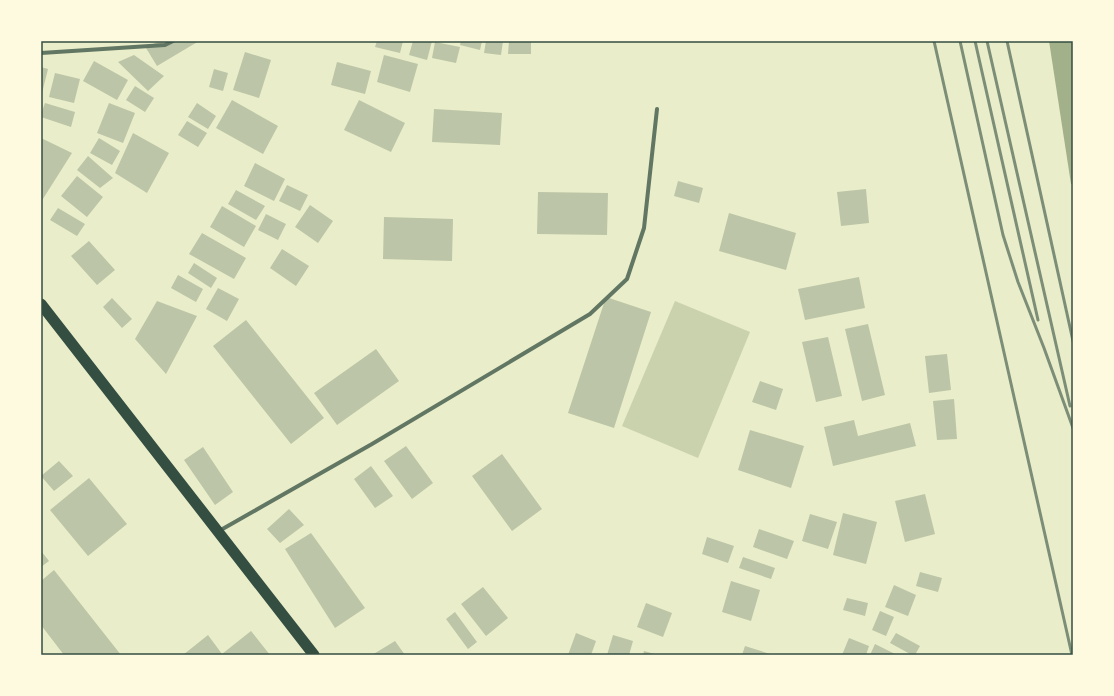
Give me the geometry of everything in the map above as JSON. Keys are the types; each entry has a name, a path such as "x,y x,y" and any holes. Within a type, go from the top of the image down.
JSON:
{"highway":[{"path":"41,304 314,655"}],"street":[{"path":"41,53 165,45 174,41"},
{"path":"219,531 372,444 590,314 627,279 644,228 657,109"}],"shaded area":[{"path":"1049,41 1073,41 1073,184 1071,184"},
{"path":"675,301 750,332 698,458 622,426"}],"building":[{"path":"159,41 199,41 157,66 146,48"},
{"path":"377,41 403,41 400,53 375,47"},
{"path":"413,41 432,41 427,60 409,55"},
{"path":"461,41 482,41 480,50 460,45"},
{"path":"486,41 503,41 501,55 484,53"},
{"path":"509,41 531,41 531,54 508,54"},
{"path":"435,42 460,47 456,63 432,58"},
{"path":"245,52 271,60 259,98 233,90"},
{"path":"134,55 164,76 148,91 118,62"},
{"path":"384,55 418,64 410,92 377,82"},
{"path":"94,61 128,80 117,100 83,81"},
{"path":"337,62 371,71 365,94 331,85"},
{"path":"41,67 48,69 42,93 41,93"},
{"path":"214,69 228,73 223,91 209,87"},
{"path":"55,73 80,79 74,103 49,97"},
{"path":"135,86 154,98 145,112 126,100"},
{"path":"232,100 278,126 263,154 216,128"},
{"path":"359,100 405,123 391,152 344,130"},
{"path":"45,103 75,112 71,127 41,117"},
{"path":"109,103 135,113 123,143 97,133"},
{"path":"197,103 216,116 208,129 188,117"},
{"path":"434,109 502,113 500,145 432,142"},
{"path":"187,121 207,133 198,147 178,135"},
{"path":"133,133 169,153 147,193 115,173"},
{"path":"41,138 72,153 41,202"},
{"path":"99,138 120,151 112,165 90,153"},
{"path":"88,156 113,178 100,188 77,170"},
{"path":"255,163 285,179 274,201 244,186"},
{"path":"77,176 103,197 87,217 61,196"},
{"path":"678,181 703,188 699,203 674,196"},
{"path":"287,185 308,195 300,211 279,201"},
{"path":"866,189 869,223 841,226 837,192"},
{"path":"236,190 265,206 256,220 228,204"},
{"path":"538,192 608,193 607,235 537,234"},
{"path":"310,205 333,221 318,243 295,227"},
{"path":"222,206 256,226 244,247 210,227"},
{"path":"58,208 85,224 77,236 50,220"},
{"path":"729,213 796,233 786,270 719,251"},
{"path":"266,214 286,224 278,240 258,230"},
{"path":"384,217 453,219 452,261 383,259"},
{"path":"202,233 246,258 234,279 189,254"},
{"path":"89,241 115,270 97,285 71,256"},
{"path":"282,249 309,266 296,286 270,268"},
{"path":"194,263 217,278 211,288 188,273"},
{"path":"178,275 203,289 196,302 171,288"},
{"path":"859,277 865,308 805,320 798,289"},
{"path":"218,288 239,299 227,321 206,309"},
{"path":"606,297 651,312 614,428 568,413"},
{"path":"112,298 132,319 122,328 103,307"},
{"path":"157,301 197,316 166,374 135,339"},
{"path":"246,320 324,418 291,444 213,346"},
{"path":"868,324 885,395 862,401 845,329"},
{"path":"828,337 842,396 816,402 802,342"},
{"path":"376,349 399,381 337,425 314,393"},
{"path":"947,354 951,390 929,393 925,356"},
{"path":"760,381 783,389 776,410 752,402"},
{"path":"954,399 957,439 937,440 933,401"},
{"path":"854,420 858,436 910,423 916,446 833,466 824,427"},
{"path":"750,430 804,446 791,488 738,470"},
{"path":"406,446 433,483 412,499 384,461"},
{"path":"203,447 233,492 215,505 184,460"},
{"path":"502,454 542,509 512,531 472,476"},
{"path":"59,461 73,476 54,491 41,476"},
{"path":"371,466 393,496 375,508 354,479"},
{"path":"89,478 127,524 88,556 50,510"},
{"path":"925,494 935,534 905,542 895,501"},
{"path":"289,509 304,525 280,543 267,529"},
{"path":"843,513 877,522 866,564 833,555"},
{"path":"810,514 837,522 828,549 802,541"},
{"path":"759,529 794,541 787,559 753,547"},
{"path":"311,533 365,608 335,628 285,549"},
{"path":"707,537 734,546 728,563 702,554"},
{"path":"41,551 49,561 41,567"},
{"path":"743,557 775,568 771,579 739,568"},
{"path":"54,570 121,655 64,655 41,625 41,581"},
{"path":"920,572 942,578 938,592 916,586"},
{"path":"731,581 760,590 751,621 722,612"},
{"path":"894,585 916,595 908,616 885,607"},
{"path":"483,587 508,618 486,636 461,604"},
{"path":"847,598 868,603 865,616 843,610"},
{"path":"646,603 672,613 663,637 637,627"},
{"path":"880,611 894,617 886,636 872,630"},
{"path":"455,612 477,642 468,649 446,619"},
{"path":"251,631 270,655 183,655 208,635 222,654"},
{"path":"576,633 596,641 591,655 568,655"},
{"path":"896,633 920,646 915,655 912,655 890,643"},
{"path":"613,635 633,641 629,655 607,655"},
{"path":"849,638 869,646 866,655 842,655"},
{"path":"395,641 405,655 372,655"},
{"path":"875,644 897,655 870,655"},
{"path":"745,646 773,655 742,655"},
{"path":"644,651 658,655 643,655"}],"railway":[{"path":"934,41 1072,655"},
{"path":"960,41 1003,235 1018,282 1073,428"},
{"path":"975,41 1038,320"},
{"path":"987,41 1070,406"},
{"path":"1007,41 1073,341"}]}
